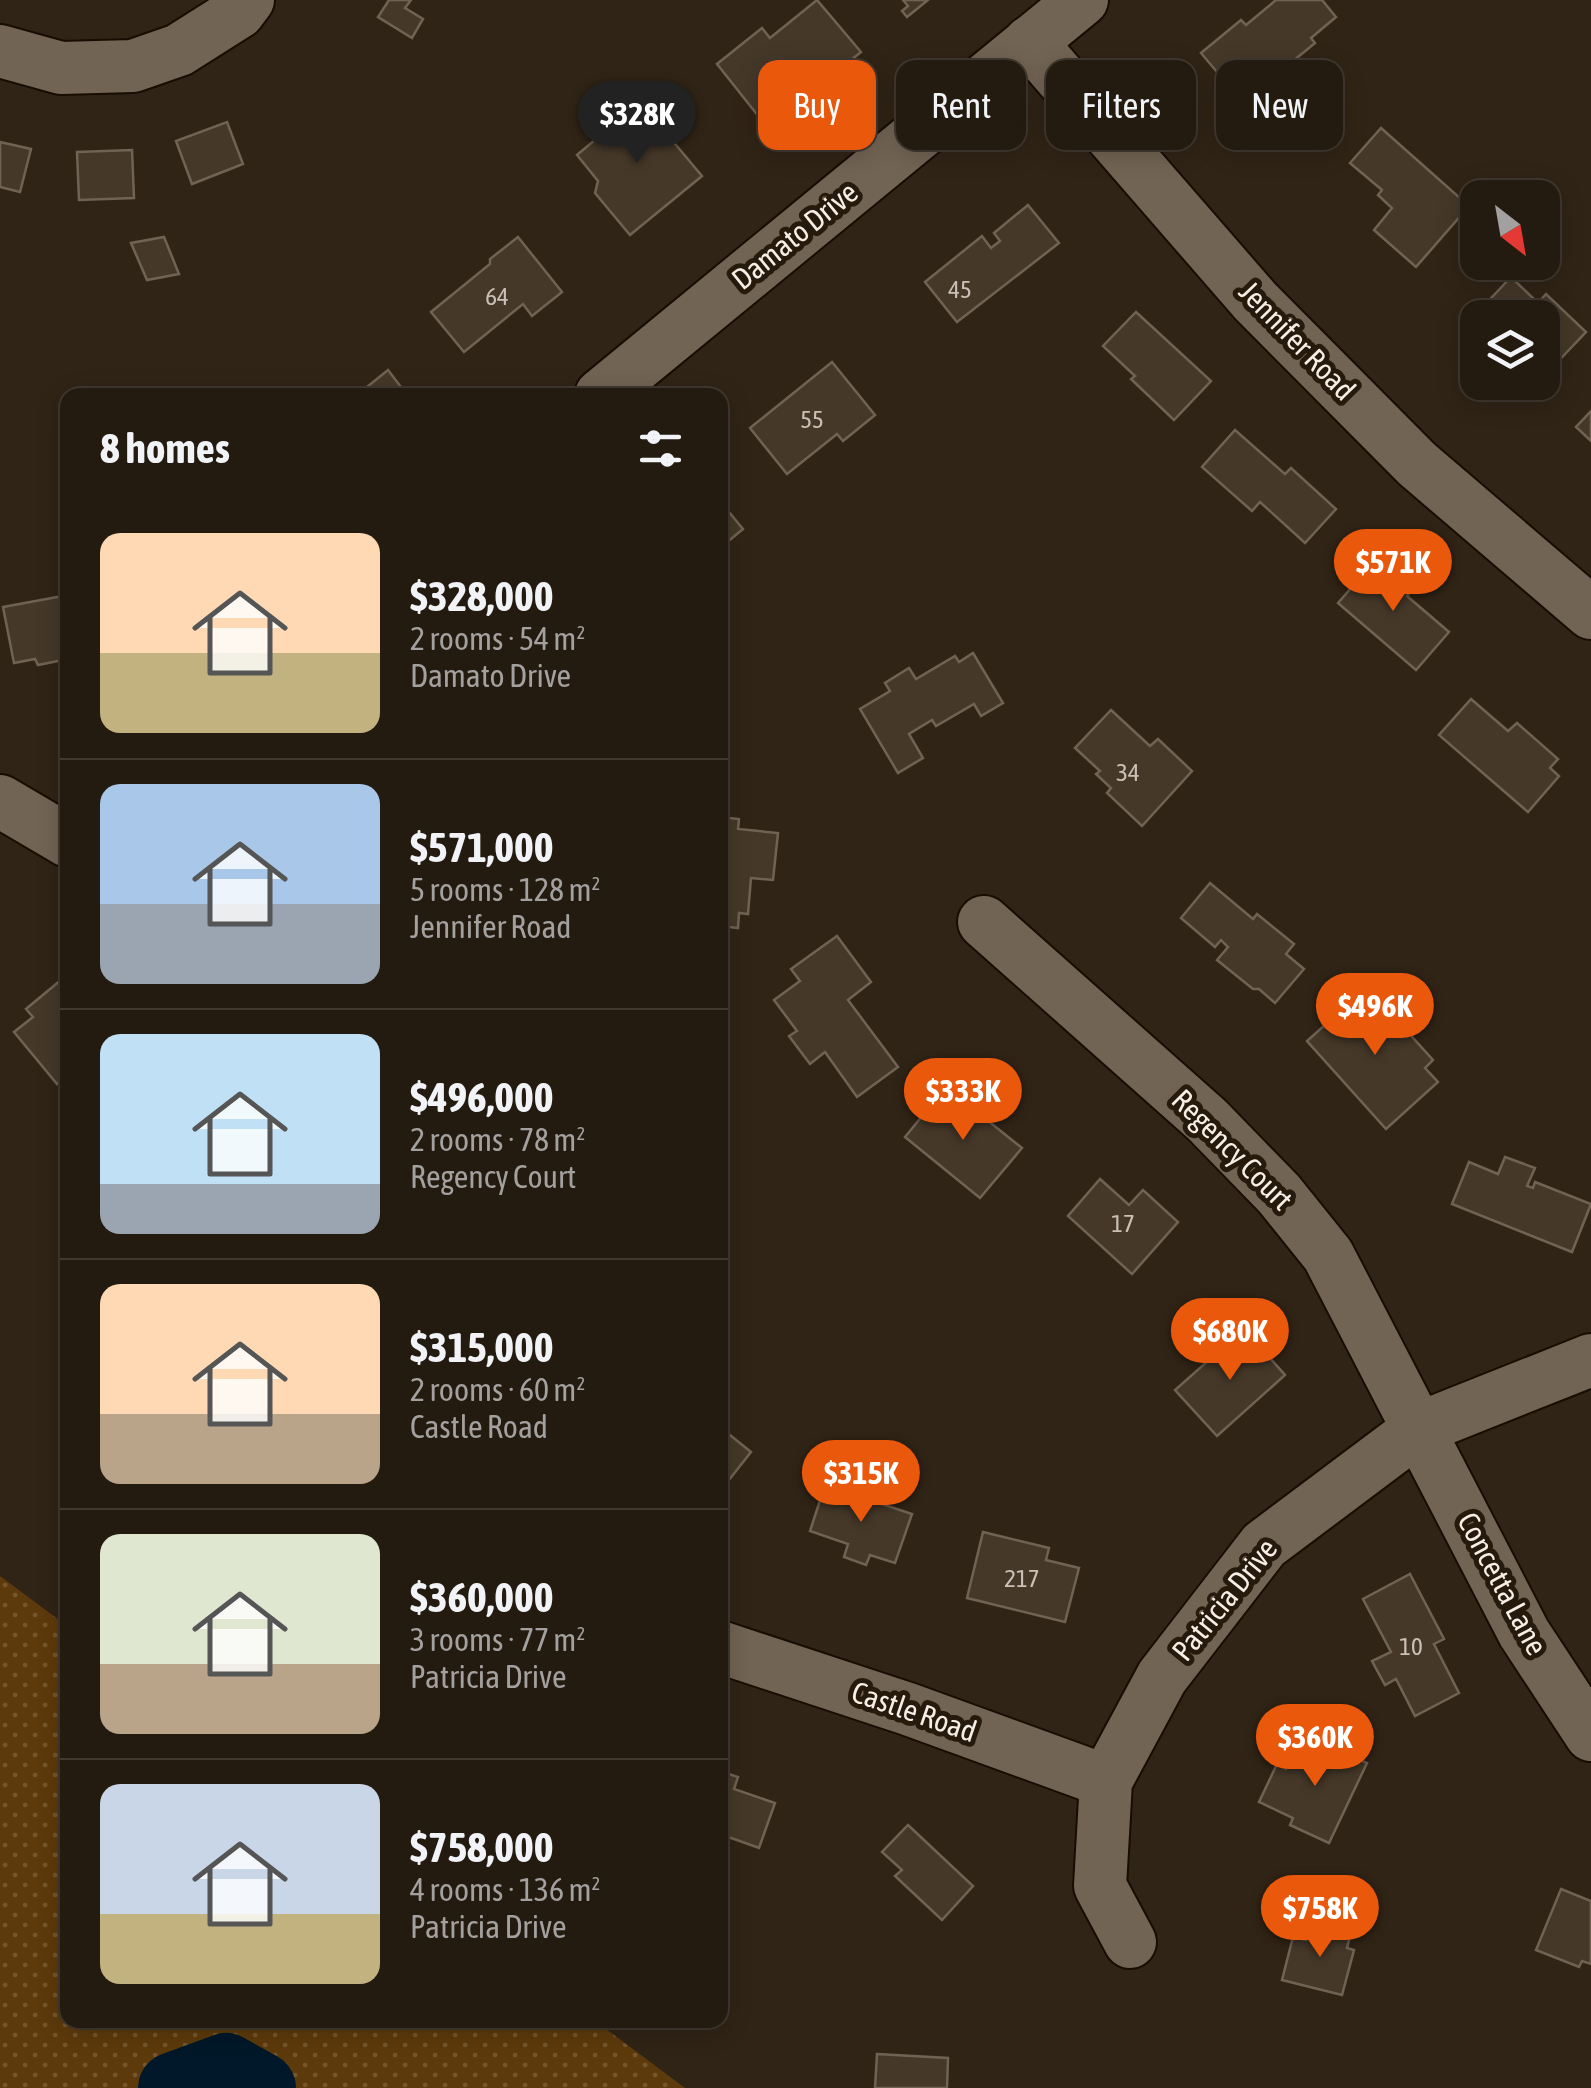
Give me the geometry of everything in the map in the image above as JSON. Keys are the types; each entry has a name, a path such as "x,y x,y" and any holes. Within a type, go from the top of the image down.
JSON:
{"street":[{"path":"0,51 61,68 133,66 178,50 238,12 248,0"},
{"name":"Damato Drive","path":"610,388 1082,0"},
{"name":"Jennifer Road","path":"1030,42 1255,301 1417,464 1591,612"},
{"path":"0,801 60,834"},
{"name":"Regency Court","path":"984,922 1207,1120 1280,1194 1328,1255 1420,1428"},
{"name":"Patricia Drive","path":"1130,1942 1100,1886 1106,1781 1162,1677 1264,1545 1420,1428 1591,1360"},
{"name":"Concetta Lane","path":"1420,1428 1524,1633 1591,1736"},
{"name":"Castle Road","path":"728,1650 908,1709 1106,1781"}],"shaded area":[{"path":"0,1576 60,1621 60,2028 605,2028 685,2088 0,2088"}],"building":[{"path":"389,0 411,0 405,8 423,19 412,38 378,17"},
{"path":"817,0 861,52 851,60 758,60 758,116 717,64 762,28 770,38"},
{"path":"903,0 928,0 907,17 902,11 908,6"},
{"path":"1276,0 1322,0 1336,17 1311,38 1315,43 1294,60 1216,60 1216,71 1201,53 1241,20 1246,25"},
{"path":"635,96 702,176 630,235 595,193 598,181 577,155 602,134 597,128"},
{"path":"227,122 243,164 192,184 176,141"},
{"path":"1381,128 1460,198 1460,216 1416,267 1374,230 1392,208 1378,195 1382,190 1350,163"},
{"path":"0,142 31,149 20,192 0,187"},
{"path":"132,150 134,198 79,200 77,152"},
{"path":"1028,205 1059,243 957,322 925,282 982,236 991,248 1000,241 994,233"},
{"path":"164,237 179,274 147,280 131,243"},
{"path":"518,237 562,292 532,316 523,304 464,352 431,312"},
{"path":"1508,280 1514,280 1535,300 1489,300"},
{"path":"1560,307 1586,332 1560,359"},
{"path":"1136,312 1211,381 1174,420 1103,346"},
{"path":"832,362 875,415 843,441 837,434 787,474 750,428"},
{"path":"388,370 402,388 366,388"},
{"path":"1591,411 1591,441 1576,427"},
{"path":"1235,430 1285,474 1291,468 1336,509 1305,543 1260,502 1252,511 1202,467"},
{"path":"728,511 743,529 728,541"},
{"path":"1378,557 1414,588 1407,596 1449,632 1416,670 1338,603"},
{"path":"60,596 60,661 38,665 35,659 14,663 3,607"},
{"path":"973,653 1003,703 981,716 974,704 936,726 932,720 909,734 923,758 898,773 860,709 890,691 885,683 909,668 916,679 955,656 959,662"},
{"path":"1471,699 1508,731 1517,723 1558,759 1550,768 1559,776 1528,812 1439,735"},
{"path":"1111,710 1150,746 1158,739 1192,771 1142,826 1107,793 1111,788 1096,774 1100,771 1075,748"},
{"path":"728,818 739,819 738,829 778,833 773,880 751,878 748,914 739,913 738,928 728,927"},
{"path":"1210,883 1253,919 1257,914 1294,944 1286,954 1304,969 1275,1003 1217,960 1228,947 1221,940 1215,947 1181,918"},
{"path":"837,936 871,982 848,1000 898,1067 857,1097 825,1052 810,1064 789,1036 797,1031 774,1000 800,981 791,969"},
{"path":"60,981 57,1084 14,1032 33,1017 26,1009"},
{"path":"1367,987 1433,1060 1425,1068 1438,1082 1386,1129 1307,1041"},
{"path":"946,1087 1022,1148 980,1198 905,1137"},
{"path":"1505,1157 1535,1168 1527,1186 1533,1188 1535,1182 1591,1204 1572,1252 1452,1204 1469,1162 1498,1174"},
{"path":"1100,1179 1129,1205 1143,1190 1178,1222 1132,1274 1068,1216"},
{"path":"1244,1329 1285,1375 1217,1436 1175,1390"},
{"path":"728,1433 751,1452 728,1481"},
{"path":"825,1485 912,1514 895,1563 870,1555 866,1565 844,1557 848,1544 810,1531"},
{"path":"983,1532 1049,1548 1046,1560 1079,1568 1065,1622 967,1598"},
{"path":"1410,1574 1444,1639 1434,1644 1459,1693 1415,1716 1396,1679 1385,1685 1372,1661 1391,1652 1363,1599"},
{"path":"1314,1738 1367,1763 1329,1843 1290,1825 1293,1818 1259,1802 1277,1764 1286,1769 1294,1751 1305,1757"},
{"path":"728,1774 738,1777 734,1789 775,1803 759,1848 728,1837"},
{"path":"908,1825 973,1886 942,1920 895,1876 902,1870 882,1852"},
{"path":"1561,1889 1591,1901 1591,1964 1582,1961 1579,1967 1536,1950"},
{"path":"1311,1923 1351,1932 1347,1948 1354,1950 1342,1995 1282,1980 1293,1937 1306,1940"},
{"path":"877,2054 948,2058 947,2088 875,2088"}],"waterway":[{"path":"174,2088 226,2069 260,2088"}]}
